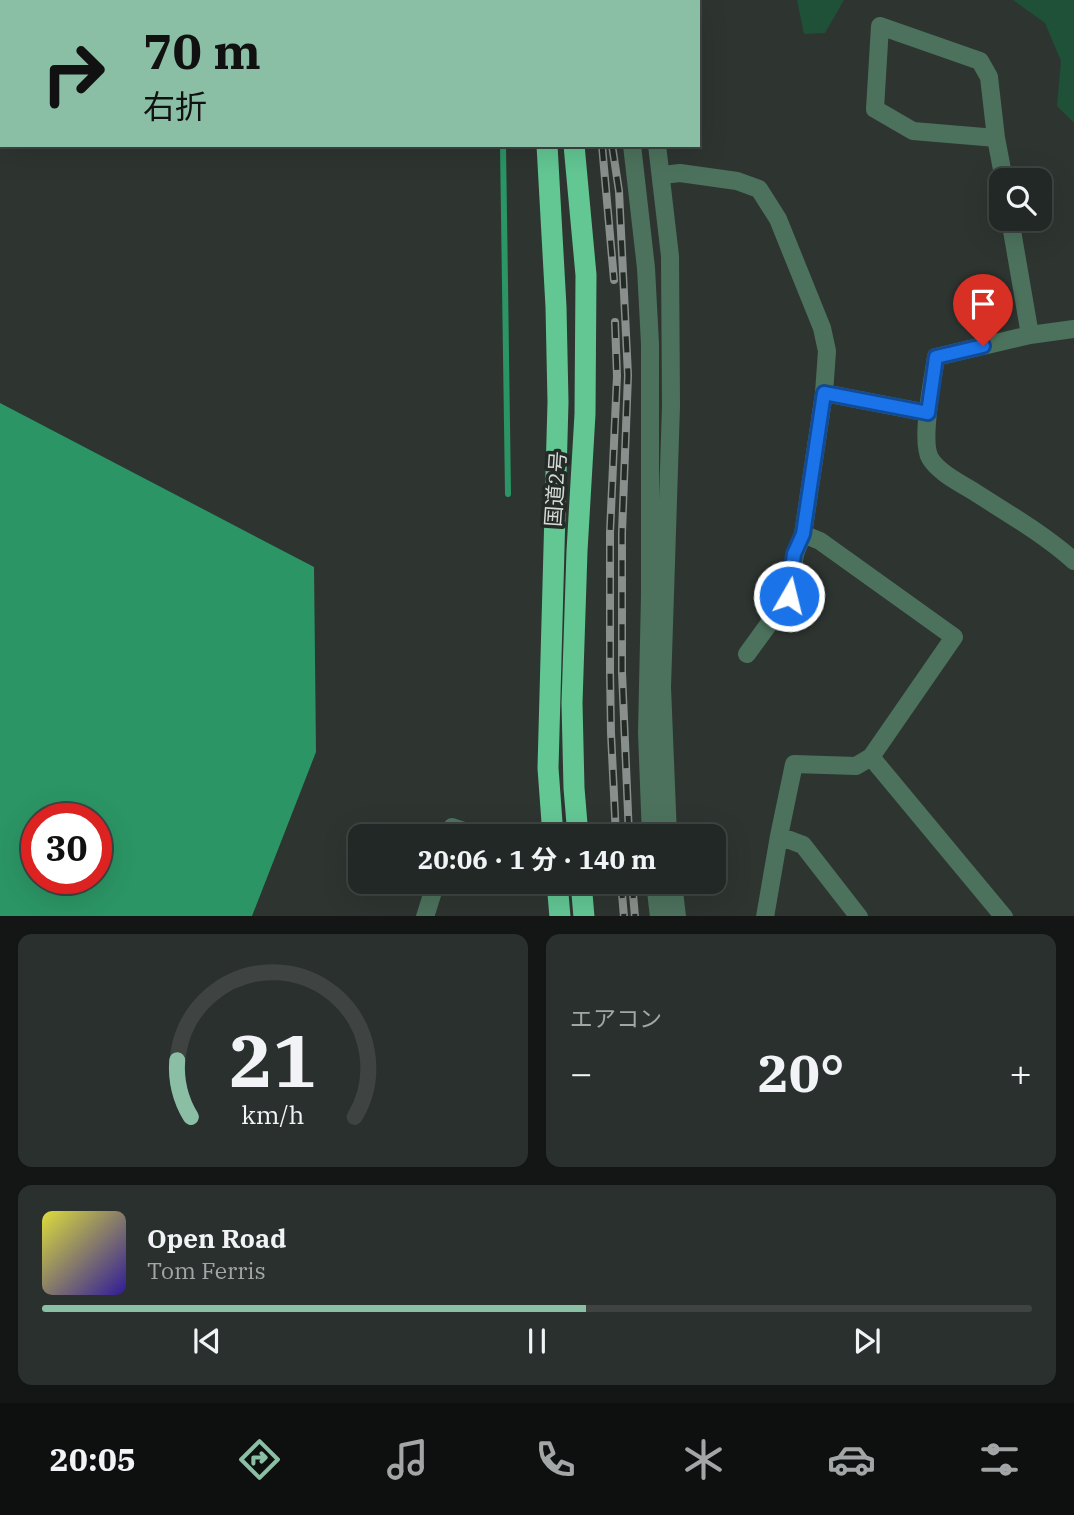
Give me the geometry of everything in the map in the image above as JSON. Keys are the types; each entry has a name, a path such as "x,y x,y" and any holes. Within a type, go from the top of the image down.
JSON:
{"highway":[{"name":"国道2号","path":"547,147 558,402 548,768 552,824"},
{"name":"国道2号","path":"574,147 586,275 585,414 576,551 572,703 577,824"},
{"path":"558,894 560,916"},
{"path":"582,894 584,916"}],"street":[{"path":"996,138 913,131 875,109 880,26 980,61 989,77 1002,168"},
{"path":"632,147 646,268 650,344 647,733 650,824"},
{"path":"657,147 670,256 671,406 662,687 668,824"},
{"path":"662,175 680,173 737,181 759,189 778,219 822,328 827,351 824,393 803,534 794,554 789,596 747,654"},
{"path":"1012,231 1030,335"},
{"path":"1074,329 1030,335 936,357 926,440 930,458 946,474 1057,546 1074,561"},
{"path":"824,393 928,413"},
{"path":"765,916 794,764 856,766 871,757 954,637 820,541 803,534"},
{"path":"871,757 1004,916"},
{"path":"779,836 803,845 859,916"},
{"path":"425,916 432,894"},
{"path":"656,894 659,916"},
{"path":"674,894 677,916"}],"shaded area":[{"path":"797,0 844,0 825,33 804,34"},
{"path":"1013,0 1074,0 1074,123 1057,106 1061,61 1045,23"},
{"path":"0,403 314,567 316,752 252,916 0,916"}],"waterway":[{"path":"503,147 508,494"}],"railway":[{"path":"602,147 614,280"},
{"path":"612,147 619,191 628,375 622,533 622,672 628,824"},
{"path":"615,322 617,376 610,533 610,671 615,824"},
{"path":"622,894 624,916"},
{"path":"633,894 635,916"}],"route":[{"path":"789,596 794,554 803,534 824,393 928,413 936,357 983,346"}]}
